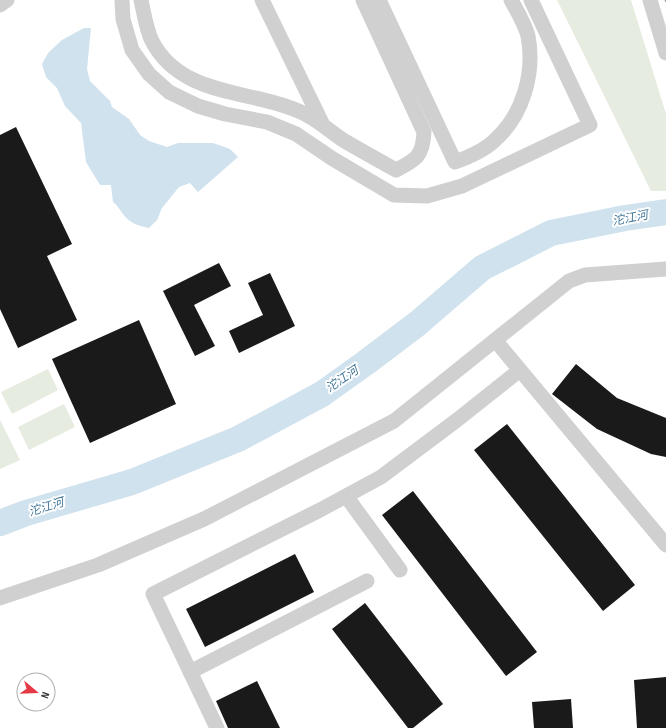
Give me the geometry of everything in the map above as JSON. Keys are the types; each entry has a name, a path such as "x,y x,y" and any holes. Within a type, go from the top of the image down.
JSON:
{"street":[{"path":"0,5 7,0"},
{"path":"122,0 123,20 132,50 149,74 169,92 198,106 225,114 267,122 296,134 333,159 394,195 427,196 462,186 590,125 531,0"},
{"path":"141,0 151,41 165,59 181,74 206,86 230,93 273,102 306,115 396,170 415,161 423,144 424,132 363,0"},
{"path":"262,0 324,127"},
{"path":"379,0 455,162 477,152 495,141 510,123 522,103 528,80 528,36 512,0"},
{"path":"650,0 666,53"},
{"path":"0,598 98,565 204,519 394,420 569,281 585,275 666,268"},
{"path":"494,340 666,545"},
{"path":"217,728 153,594 381,477 520,370"},
{"path":"346,496 400,570"},
{"path":"190,672 367,581"}],"shaded area":[{"path":"557,0 631,0 666,114 666,191 651,191"},
{"path":"48,369 58,390 12,414 1,392"},
{"path":"64,404 75,427 29,450 18,427"},
{"path":"0,420 20,460 0,469"}],"water":[{"path":"84,28 91,28 87,69 90,81 110,101 112,107 129,119 140,135 149,141 167,147 178,143 213,143 230,149 238,157 198,192 190,183 179,187 162,208 157,220 149,228 128,220 113,202 111,185 100,185 86,162 81,123 65,106 57,88 46,77 42,64 48,53 62,40"}],"building":[{"path":"16,127 72,244 47,256 77,320 18,348 0,309 0,135"},
{"path":"219,263 231,286 194,305 215,346 195,356 163,291"},
{"path":"270,273 295,326 239,353 229,331 263,315 248,283"},
{"path":"139,320 176,404 90,443 52,359"},
{"path":"576,364 617,398 666,418 666,457 651,454 597,429 552,394"},
{"path":"507,424 635,585 603,611 474,450"},
{"path":"413,491 537,652 506,676 382,515"},
{"path":"295,554 314,592 205,647 186,609"},
{"path":"365,603 443,704 413,728 408,728 332,629"},
{"path":"666,677 666,728 637,728 634,680"},
{"path":"257,681 280,728 228,728 216,701"},
{"path":"571,699 573,728 534,728 532,702"}],"waterway":[{"name":"沱江河","path":"0,523 26,513 132,482 238,439 322,394 417,324 482,268 551,233 625,218 666,212"}]}
